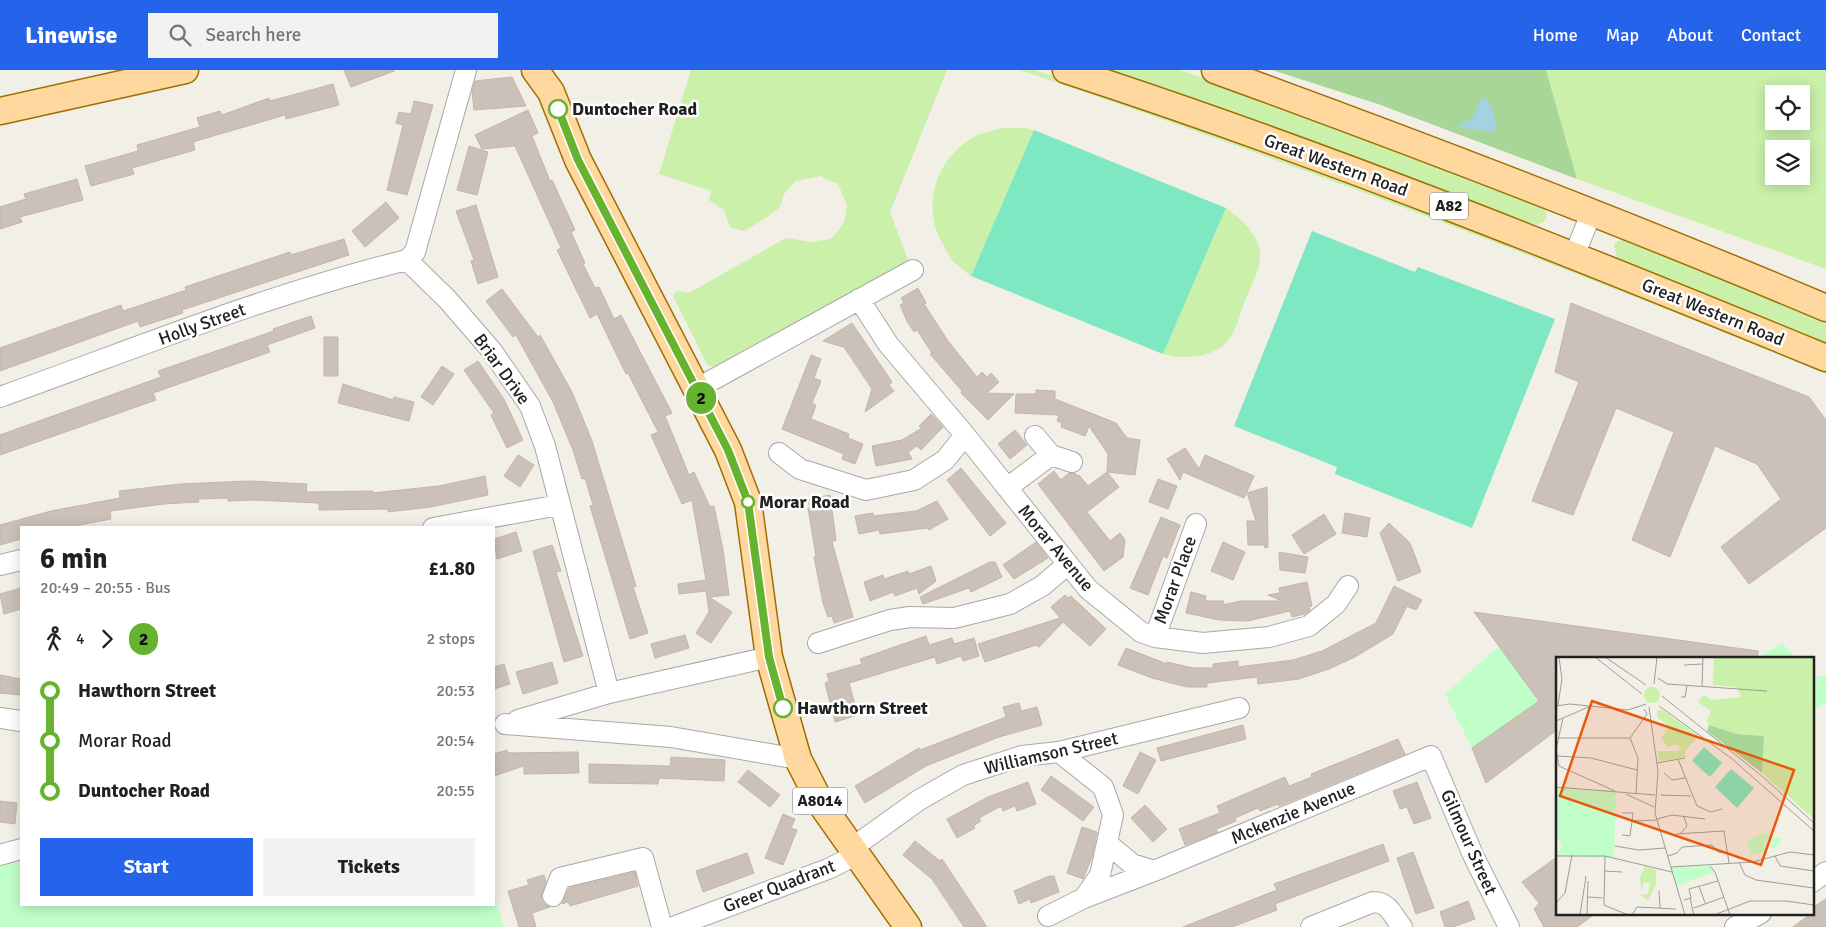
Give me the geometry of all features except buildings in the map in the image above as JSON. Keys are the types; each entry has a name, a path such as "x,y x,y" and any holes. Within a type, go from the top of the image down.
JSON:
{"main road":[{"path":"1,112 185,70"},
{"name":"A8014","path":"535,70 551,81 578,160 728,450 748,502 769,657 798,759 822,804 908,927"},
{"name":"Great Western Road","path":"1066,70 1287,147 1574,256 1826,358"},
{"path":"1216,70 1394,135 1592,211 1826,308"}],"street":[{"path":"407,260 415,252 466,70"},
{"path":"1574,256 1592,211"},
{"name":"Holly Street","path":"0,397 259,304 367,270 407,260"},
{"name":"Briar Drive","path":"407,260 447,299 492,352 530,406 545,446 609,693"},
{"path":"696,389 913,270"},
{"name":"Morar Avenue","path":"859,298 888,344 965,435 1088,589 1141,632 1155,637 1203,643 1269,637 1309,626 1336,604 1348,586"},
{"path":"779,452 800,469 866,490 914,480 945,460 965,435"},
{"path":"1035,436 1051,455 1072,462"},
{"path":"1007,488 1051,455"},
{"path":"444,526 559,505"},
{"name":"Morar Place","path":"1155,637 1196,524"},
{"path":"0,565 20,560"},
{"path":"818,643 890,620 910,617 954,618 1010,604 1042,586 1068,564"},
{"path":"499,725 609,693 769,657"},
{"name":"Williamson Street","path":"854,852 920,800 963,774 1022,756 1059,752 1239,708"},
{"path":"0,718 20,721"},
{"path":"499,725 671,737 798,759"},
{"name":"Mckenzie Avenue","path":"1059,752 1103,787 1113,815 1100,875 1084,898"},
{"name":"Mckenzie Avenue","path":"1048,916 1084,898 1154,871 1431,756"},
{"name":"Gilmour Street","path":"1431,756 1473,855 1509,927"},
{"path":"1108,844 1132,864 1154,871"},
{"path":"0,856 20,849"},
{"name":"Greer Quadrant","path":"673,927 828,869 854,852"},
{"path":"554,896 560,878 643,858 662,927"},
{"path":"1814,881 1826,872"},
{"path":"1311,927 1373,902 1387,906 1402,927"},
{"path":"1735,927 1760,914"}],"green space":[{"path":"691,70 947,70 890,212 908,260 894,273 724,366 708,366 673,296 676,291 689,293 786,238 811,242 831,239 844,223 847,205 838,184 820,176 796,181 784,194 780,207 744,231 730,227 724,210 709,200 711,191 659,174"},
{"path":"1020,70 1034,70 1109,95 1451,218 1826,369 1826,374 1526,254 1223,141"},
{"path":"1103,70 1180,70 1292,109 1544,206 1547,217 1543,222 1536,225 1526,222"},
{"path":"1272,70 1546,70 1577,179 1378,104"},
{"path":"1546,70 1826,70 1826,269 1577,179"},
{"path":"1002,128 1034,130 971,276 953,261 938,234 934,220 934,191 938,177 954,152 974,137"},
{"path":"1034,130 1226,208 1163,354 971,276"},
{"path":"1226,208 1252,233 1259,245 1260,252 1256,275 1234,331 1222,347 1206,354 1179,357 1163,354"},
{"path":"1312,231 1415,272 1418,267 1555,319 1472,528 1335,474 1337,467 1234,426"},
{"path":"1625,237 1826,320 1826,348 1617,259 1614,244"},
{"path":"1782,643 1796,657 1759,657"},
{"path":"1499,646 1539,701 1472,748 1445,694"},
{"path":"1826,675 1826,703 1814,710 1814,676"},
{"path":"20,849 20,906 495,906 495,897 504,927 0,927 0,855"}],"water":[{"path":"1484,97 1494,113 1495,132 1456,127 1473,118 1481,99"}],"bus line":[{"name":"2","path":"558,109 578,160 728,450 748,502 769,657 783,708"}],"place":[{"name":"Duntocher Road","path":"558,109"},
{"name":"Morar Road","path":"748,502"},
{"name":"Hawthorn Street","path":"783,708"}]}
